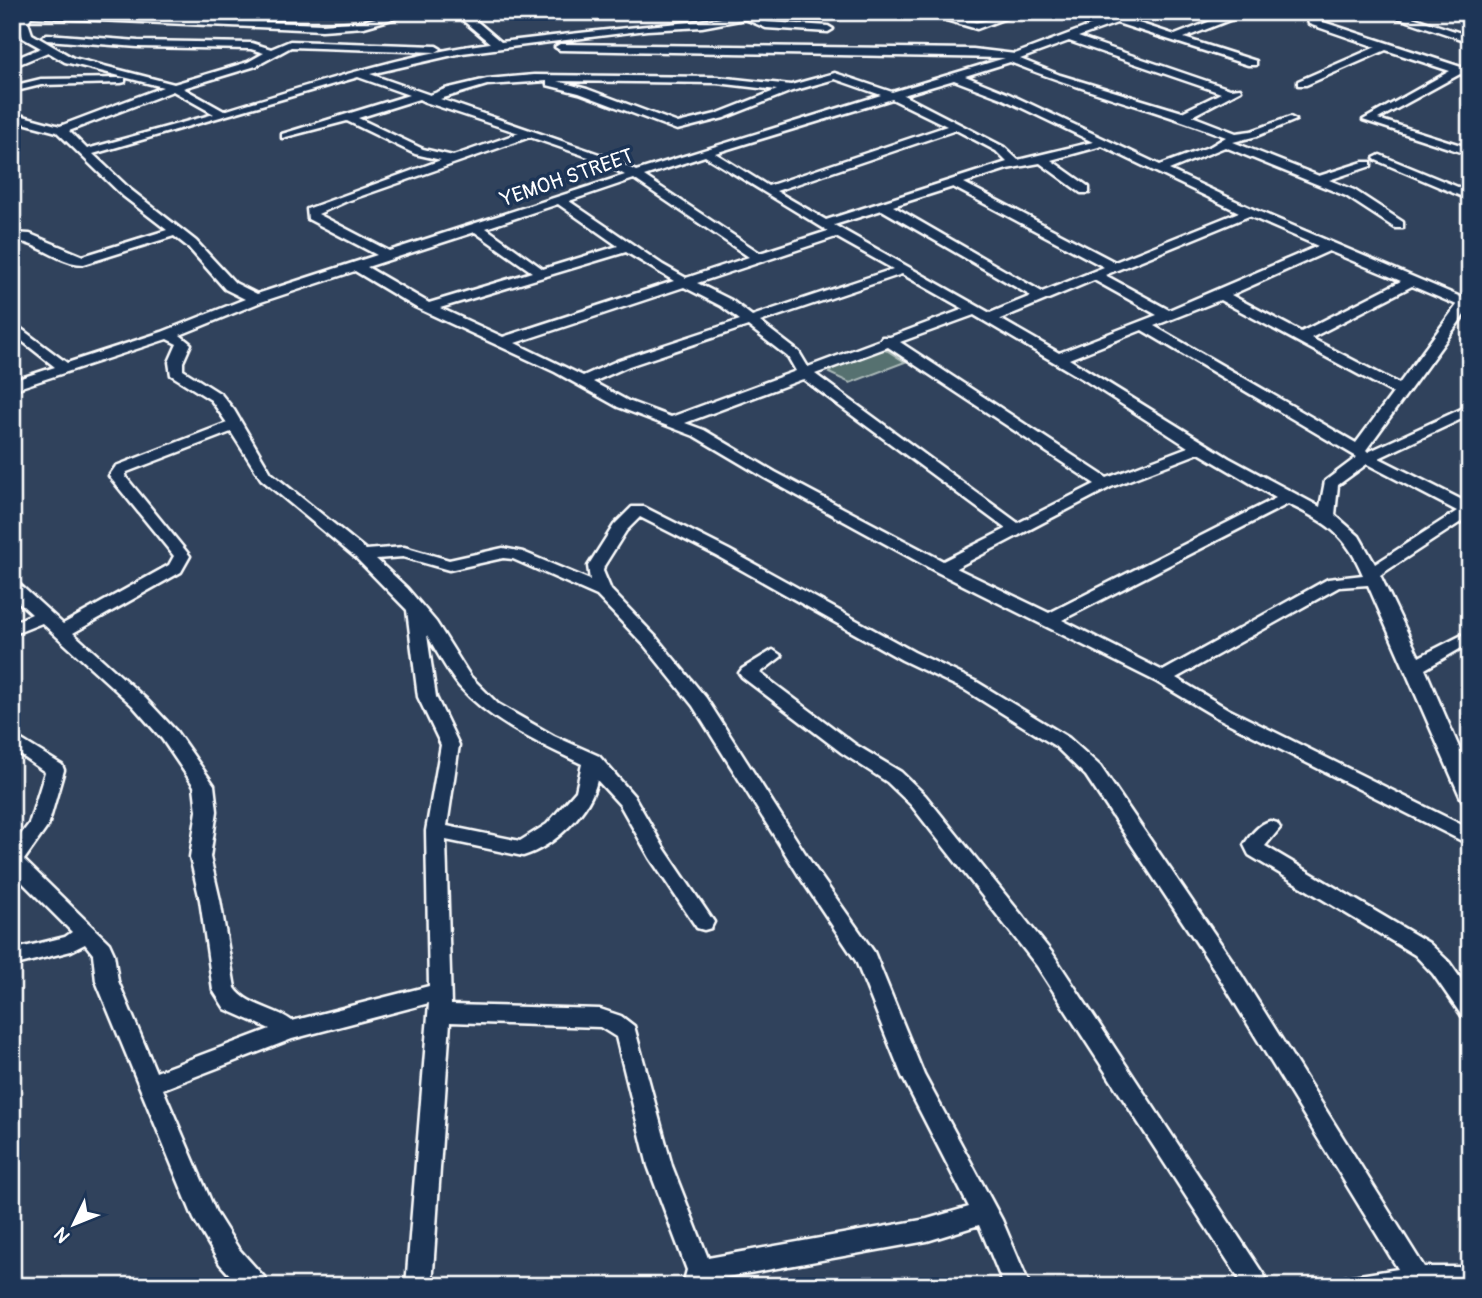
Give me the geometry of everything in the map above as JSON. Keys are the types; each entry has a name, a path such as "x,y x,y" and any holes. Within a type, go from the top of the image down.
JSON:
{"street":[{"path":"12,13 147,27 302,27 363,24 412,12"},
{"path":"84,153 358,74 462,50 510,42 702,24 742,14 764,12"},
{"path":"924,12 977,26 1017,12"},
{"path":"1058,12 1101,25"},
{"name":"YEMOH STREET","path":"12,386 167,335 256,299 706,152 1016,57 1136,12"},
{"path":"1321,12 1311,17 1311,22 1470,74"},
{"path":"1386,12 1470,38"},
{"path":"27,13 23,22 27,36"},
{"path":"468,14 484,34 497,44"},
{"path":"742,14 766,25 828,29"},
{"path":"1420,21 1436,14"},
{"path":"302,27 305,15"},
{"path":"1175,38 1232,16"},
{"path":"1116,19 1252,63"},
{"path":"61,130 174,87 265,59 268,40 283,26"},
{"path":"12,64 45,44 117,41 147,27"},
{"path":"12,34 27,36 45,44 69,60 174,87 222,114"},
{"path":"1071,38 1236,90 1183,116"},
{"path":"510,42 544,47 973,52 1016,57 1056,77 1183,116 1350,193 1399,225"},
{"path":"45,44 252,46 268,51 295,43 462,50"},
{"path":"1302,83 1386,46"},
{"path":"1458,71 1369,120 1470,152"},
{"path":"358,74 423,98 580,148 635,175 760,259"},
{"path":"534,78 583,91 677,127 720,116 791,88 835,76 892,94 1000,149 1015,164"},
{"path":"954,76 1005,96 1249,212 1465,304 1363,454 1331,484 1326,516"},
{"path":"286,136 348,117 487,82 534,78 717,80 791,88"},
{"path":"12,89 48,81 146,79"},
{"path":"348,117 419,152 454,160"},
{"path":"16,119 61,130 174,232 192,244 230,286 256,299"},
{"path":"1160,169 1230,139 1253,134 1290,120"},
{"path":"767,190 954,127"},
{"path":"388,256 323,224 312,216 311,212 351,195 531,134"},
{"path":"825,224 953,182 1102,143"},
{"path":"706,152 903,271 1058,358 1285,499 1326,516 1353,539 1415,667 1468,788"},
{"path":"1380,158 1470,196"},
{"path":"1042,159 1085,190"},
{"path":"1319,180 1367,164"},
{"path":"953,182 1114,267"},
{"path":"561,201 658,268 726,303 794,355 804,373 1017,530"},
{"path":"884,206 1041,297"},
{"path":"987,319 1249,212"},
{"path":"478,228 541,273"},
{"path":"12,237 26,237 76,260 84,260 174,232"},
{"path":"500,343 838,232"},
{"path":"1058,358 1221,295 1329,246"},
{"path":"428,307 628,247"},
{"path":"358,267 428,307 583,381 623,404 699,433 769,475 943,568 1163,678 1222,713 1470,838"},
{"path":"583,381 624,363 903,271"},
{"path":"1095,275 1169,316"},
{"path":"1302,337 1410,282"},
{"path":"1221,295 1403,392"},
{"path":"670,423 887,340 972,311"},
{"path":"1145,326 1363,454 1469,510 1372,577 1334,583 1163,678"},
{"path":"12,327 66,369"},
{"path":"167,335 180,339 184,344 176,362 176,372 216,397 227,410 266,476 362,555 401,592 430,626 464,680 492,708 547,740 592,761 626,801 657,853 704,922"},
{"path":"887,340 1106,484"},
{"path":"1363,454 1470,409"},
{"path":"64,631 175,568 182,556 117,476 121,469 235,425"},
{"path":"943,568 1106,484 1201,446"},
{"path":"1047,621 1285,499"},
{"path":"603,592 595,571 596,566 620,528 638,510 723,553 908,656 971,686 1062,742 1093,771 1177,894 1288,1067 1417,1278"},
{"path":"362,555 404,551 449,565 503,553 517,555 603,592 650,641 700,702 805,869 866,958 913,1076 984,1213 1017,1286"},
{"path":"12,587 64,631 153,716 204,785 207,811 200,857 210,900 224,990 233,1003 272,1018 289,1031"},
{"path":"415,609 427,697 450,745 436,831 440,1002 419,1286"},
{"path":"12,631 45,615"},
{"path":"1415,667 1470,636"},
{"path":"773,656 748,673 849,749 894,777 918,800 1045,960 1258,1286"},
{"path":"12,740 55,770 38,826 13,861 86,933 100,943 105,953 107,981 206,1219 229,1256 256,1286"},
{"path":"436,831 523,849 554,829 585,793 592,761"},
{"path":"1270,828 1254,845 1256,850 1422,949 1441,968 1470,1010"},
{"path":"12,958 71,943 86,933"},
{"path":"150,1084 289,1031 440,1002 600,1018 613,1022 626,1032 660,1166 700,1281 927,1230 984,1213"},
{"path":"1349,1286 1417,1278 1470,1278"}],"green space":[{"path":"880,349 905,362 850,383 829,373 831,371 828,369"}]}
